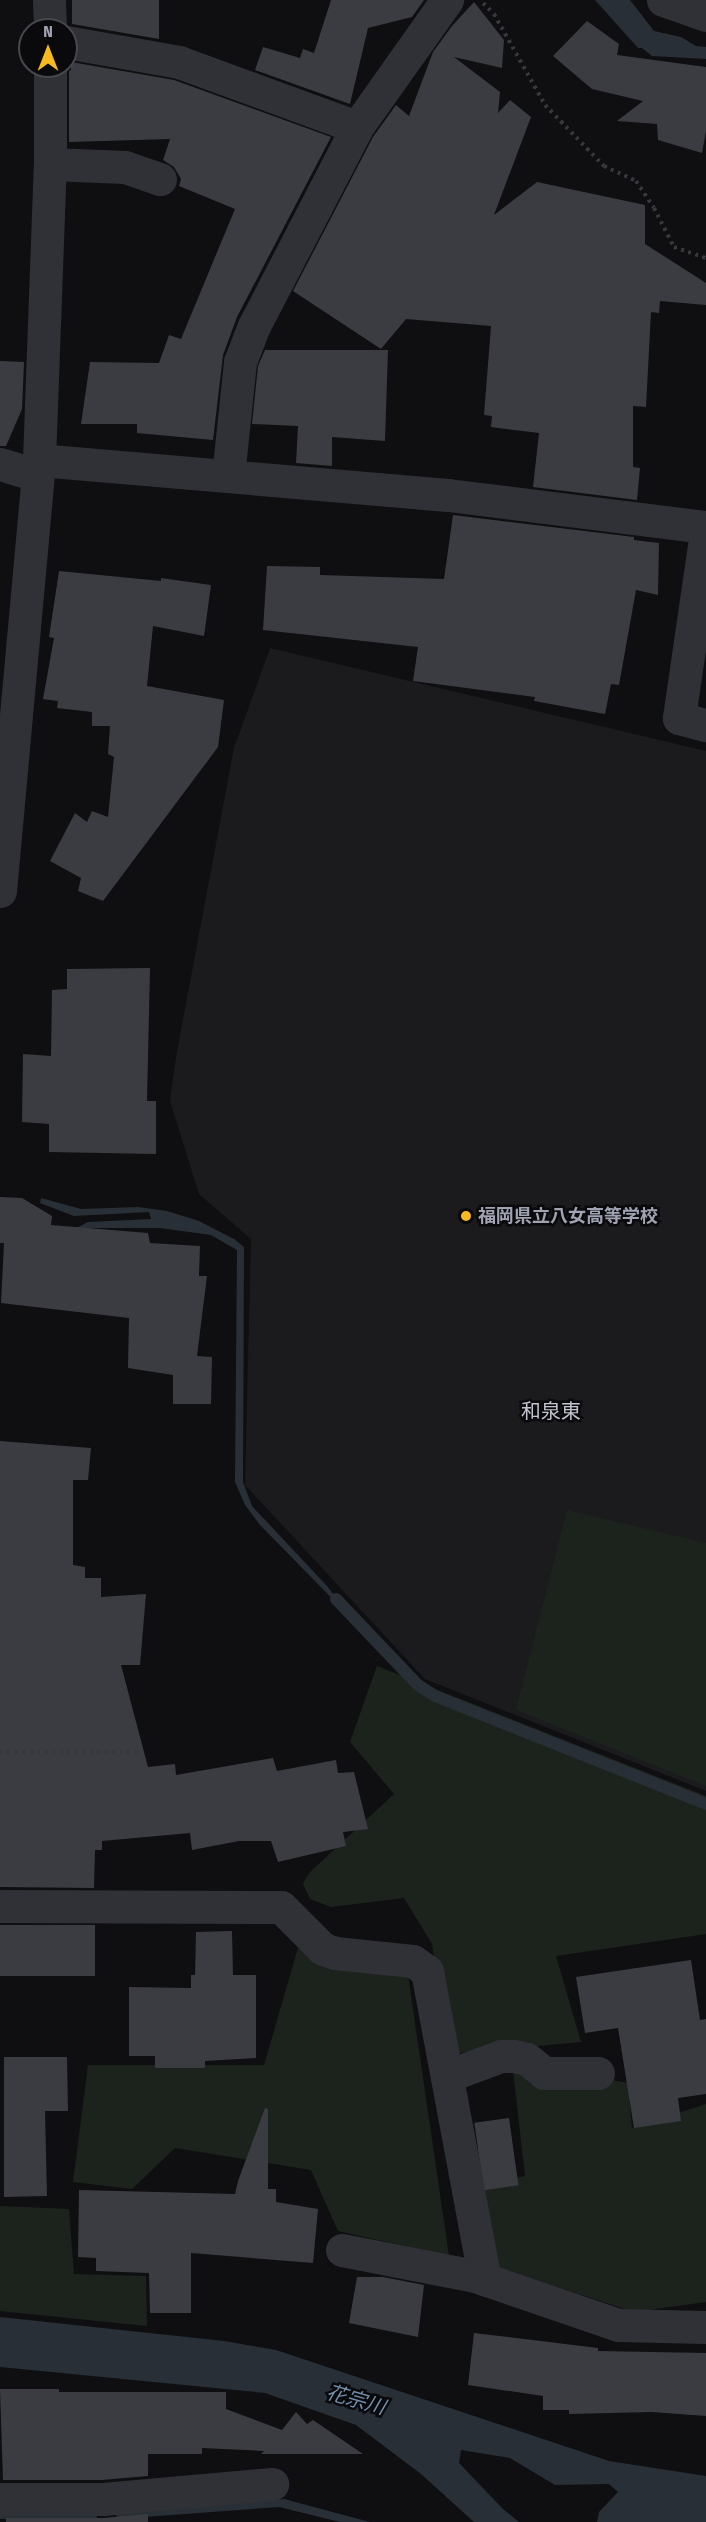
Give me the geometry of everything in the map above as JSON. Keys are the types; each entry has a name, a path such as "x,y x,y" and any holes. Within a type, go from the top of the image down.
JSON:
{"street":[{"path":"49,0 50,18"},
{"path":"228,476 240,362 254,326 357,127 447,0"},
{"path":"663,0 706,15"},
{"path":"78,44 179,62 357,127"},
{"path":"0,891 38,467 50,164 50,78"},
{"path":"50,164 125,167 160,179"},
{"path":"0,464 228,476 448,495 706,530 679,718 706,725"},
{"path":"0,1906 281,1906 322,1949 335,1953 413,1961 427,1971 485,2280"},
{"path":"447,2076 501,2056 528,2059 544,2073 598,2073"},
{"path":"342,2250 485,2280 618,2325 706,2327"},
{"path":"0,2499 104,2511 272,2484"}],"path":[{"path":"479,0 494,14 544,105 604,166 636,180 654,208 674,247 706,258"},
{"path":"0,1752 140,1752"}],"shaded area":[{"name":"福岡県立八女高等学校","path":"270,648 706,751 706,1791 425,1679 245,1485 251,1239 199,1194 170,1101 176,1057 234,748"},
{"path":"567,1510 706,1543 706,1786 516,1710"},
{"path":"377,1666 706,1796 706,1934 556,1956 581,2042 449,2054 432,1944 404,1898 331,1907 310,1899 303,1884 309,1873 394,1794 350,1742"},
{"path":"298,1948 407,1968 449,2256 338,2231 311,2170 175,2148 132,2189 73,2182 88,2065 264,2065"},
{"path":"512,2062 628,2083 632,2128 706,2104 706,2302 634,2312 496,2267 475,2187 525,2176"},
{"path":"0,2206 69,2209 74,2274 146,2276 147,2326 0,2311"}],"water":[{"path":"595,0 630,0 654,31 681,37 696,46 706,47 706,59 652,56 642,48 638,48"},
{"path":"41,1198 81,1209 138,1207 167,1211 199,1221 234,1239 244,1247 243,1482 252,1506 327,1586 357,1624 260,1525 245,1505 235,1482 237,1250 211,1235 160,1228 91,1228 25,1263 20,1257 88,1222 151,1219 149,1212 74,1216 40,1203"},
{"name":"花宗川","path":"0,2317 224,2341 276,2350 609,2461 706,2476 706,2522 597,2522 599,2512 618,2492 609,2484 555,2485 510,2458 461,2450 459,2463 503,2509 519,2522 474,2522 421,2474 356,2425 265,2393 0,2367"},
{"path":"284,2499 370,2522 340,2522 279,2507 117,2519 116,2511"},
{"path":"0,2510 97,2512 97,2521 0,2519"}],"building":[{"path":"72,0 159,0 159,39 78,25 78,18 72,18"},
{"path":"331,0 424,0 412,17 368,28 350,104 255,70 263,47 300,58 303,49 314,53"},
{"path":"474,2 504,40 502,68 454,57 500,92 498,113 510,100 531,117 494,215 537,182 645,205 645,244 706,283 706,305 660,301 659,313 651,312 646,407 633,406 633,467 640,468 637,500 533,487 539,433 491,427 492,416 484,415 491,326 406,319 381,349 293,291 373,137 396,105 409,116 433,52"},
{"path":"587,21 619,44 617,55 706,67 706,131 702,153 658,140 657,124 617,121 643,101 592,89 553,56"},
{"path":"78,63 174,80 331,137 237,317 223,355 213,440 137,433 137,424 81,424 90,362 159,363 169,335 181,339 235,209 179,186 181,179 174,167 163,160 170,139 69,142 69,78 78,78"},
{"path":"265,350 388,350 385,441 332,437 332,466 296,463 298,426 252,424 258,366"},
{"path":"0,361 24,362 22,409 6,446 0,446"},
{"path":"453,515 634,537 634,540 659,543 658,595 636,590 619,685 611,684 605,714 534,701 535,697 413,681 418,647 263,630 267,566 320,567 320,575 444,579"},
{"path":"59,571 161,581 161,578 211,585 204,636 153,626 147,686 224,700 218,747 103,901 78,891 81,878 50,861 75,813 87,822 92,811 108,817 114,757 108,754 110,726 92,726 92,712 57,708 58,701 43,699 54,638 49,637"},
{"path":"150,968 147,1101 156,1101 156,1154 49,1152 49,1124 22,1122 23,1054 51,1056 52,990 67,989 67,969"},
{"path":"0,1197 22,1198 52,1216 51,1225 148,1233 150,1243 200,1246 199,1276 207,1276 197,1356 212,1357 211,1404 173,1404 173,1375 128,1368 129,1318 1,1303 4,1243 0,1243"},
{"path":"0,1441 91,1448 88,1480 73,1480 73,1565 85,1567 85,1578 101,1578 101,1597 146,1594 140,1665 121,1665 148,1767 175,1764 176,1775 273,1758 277,1771 336,1760 338,1773 354,1772 368,1829 343,1832 346,1846 278,1862 271,1841 239,1841 192,1850 190,1833 102,1841 102,1850 95,1850 94,1888 0,1887"},
{"path":"0,1925 95,1925 95,1976 0,1976"},
{"path":"232,1931 233,1975 256,1975 256,2058 205,2061 205,2068 155,2068 155,2056 129,2056 129,1987 191,1988 191,1975 195,1975 196,1932"},
{"path":"691,1960 700,2020 706,2019 706,2094 678,2098 681,2121 634,2128 618,2028 585,2033 576,1977"},
{"path":"4,2057 67,2057 68,2111 45,2111 47,2196 4,2197"},
{"path":"265,2108 268,2109 268,2189 276,2189 276,2202 318,2209 313,2263 191,2253 191,2313 150,2313 149,2273 96,2271 96,2258 78,2257 79,2190 235,2194"},
{"path":"509,2118 518,2185 484,2190 474,2123"},
{"path":"357,2277 383,2277 424,2285 418,2337 349,2323"},
{"path":"474,2333 598,2348 598,2351 706,2353 706,2416 652,2412 569,2414 569,2410 543,2410 543,2396 468,2385"},
{"path":"0,2389 59,2389 59,2392 226,2392 226,2409 282,2430 296,2412 307,2424 313,2420 363,2454 261,2454 264,2451 202,2448 202,2454 148,2454 148,2476 102,2480 3,2480"},
{"path":"148,2514 148,2522 6,2522 6,2518 103,2518"}],"waterway":[{"path":"336,1599 418,1685 435,1696 706,1804"}],"place":[{"name":"福岡県立八女高等学校","path":"466,1216"}],"district":[{"name":"和泉東","path":"551,1411"}]}
